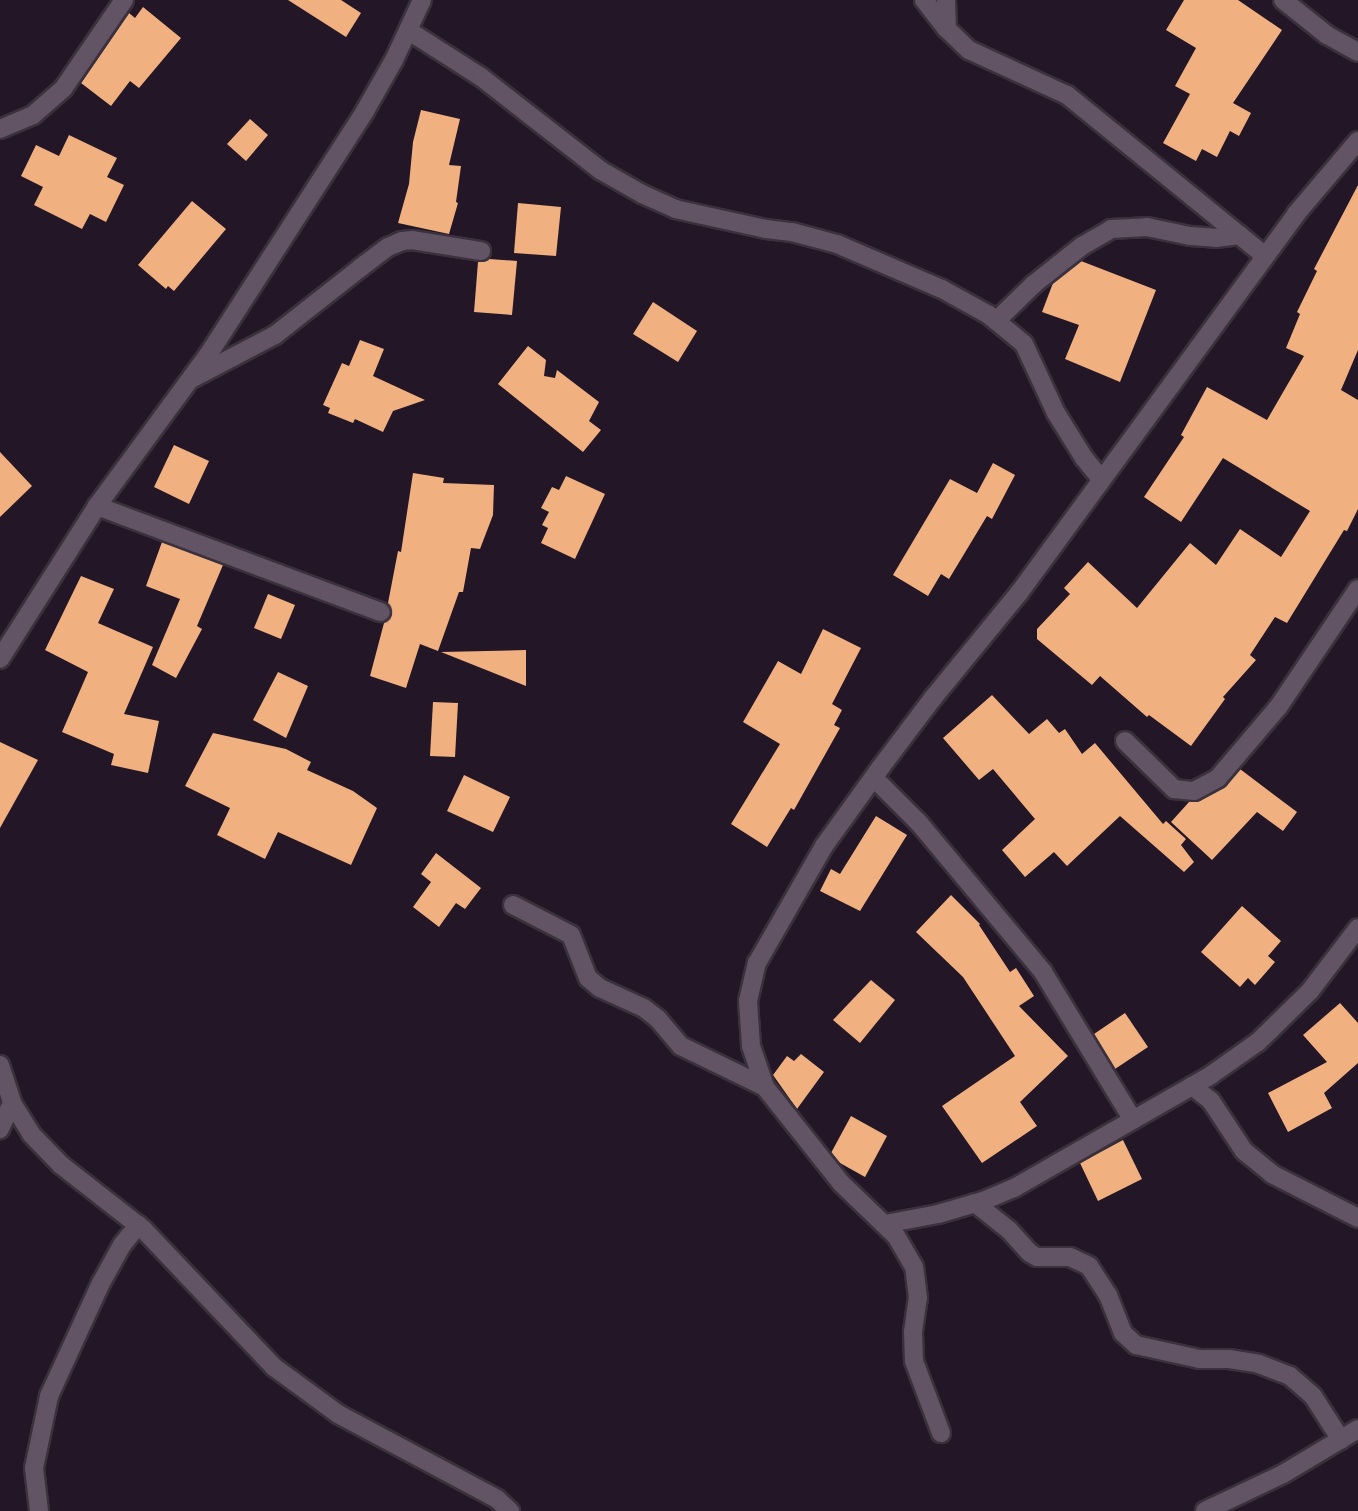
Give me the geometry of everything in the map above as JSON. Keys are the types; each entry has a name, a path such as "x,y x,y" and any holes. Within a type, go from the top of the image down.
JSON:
{"street":[{"path":"0,129 33,116 63,89 124,0"},
{"path":"0,659 97,506 189,380 365,111 409,31 422,0"},
{"path":"924,0 969,50 1066,95 1265,255"},
{"path":"946,0 947,28"},
{"path":"1283,0 1327,35 1358,52"},
{"path":"409,31 481,77 600,170 642,194 675,209 766,229 792,232 837,244 942,289 996,321 1024,344 1033,357 1056,413 1084,458 1101,479"},
{"path":"941,1433 914,1361 913,1332 918,1298 914,1267 896,1236 841,1183 765,1086 751,1046 748,1001 757,963 824,846 933,698 1019,593 1265,255 1358,141"},
{"path":"996,321 1034,284 1082,246 1111,229 1147,227 1190,236 1216,238 1240,235"},
{"path":"189,380 275,335 388,247 402,241 412,240 481,252"},
{"path":"97,506 381,612"},
{"path":"1125,741 1174,789 1194,791 1218,778 1279,706 1358,590"},
{"path":"874,778 919,823 1043,972 1133,1120"},
{"path":"513,905 571,935 588,978 600,988 644,1008 658,1019 681,1046 765,1086"},
{"path":"885,1224 938,1215 1014,1188 1192,1086 1258,1042 1310,991 1358,928"},
{"path":"0,1065 12,1103 31,1134 61,1165 138,1225 274,1368 338,1414 497,1500 510,1511"},
{"path":"1192,1086 1211,1101 1244,1151 1272,1174 1358,1218"},
{"path":"0,1129 12,1103"},
{"path":"975,1203 1009,1230 1030,1253 1037,1257 1070,1257 1089,1266 1108,1295 1123,1333 1136,1345 1199,1359 1229,1359 1258,1364 1290,1376 1313,1396 1341,1440"},
{"path":"39,1511 34,1468 49,1396 101,1283 138,1225"},
{"path":"1205,1511 1283,1474 1358,1430"}],"building":[{"path":"288,0 341,0 361,13 346,37"},
{"path":"1184,0 1238,0 1282,30 1233,103 1251,113 1239,136 1230,131 1217,157 1202,149 1196,161 1163,143 1190,94 1175,86 1196,48 1166,30"},
{"path":"143,7 181,38 139,88 130,81 111,106 81,83 129,13 135,18"},
{"path":"421,110 460,119 449,165 461,166 456,202 458,203 449,234 398,223 409,184 413,142"},
{"path":"250,119 268,135 246,161 227,144"},
{"path":"69,135 117,158 107,177 124,185 106,222 90,214 82,229 34,205 43,187 21,176 36,145 59,156"},
{"path":"1358,185 1358,350 1341,390 1358,400 1358,509 1347,531 1344,530 1287,623 1275,617 1250,655 1256,660 1223,697 1225,699 1191,746 1149,715 1147,717 1100,676 1092,685 1037,639 1037,629 1070,594 1064,588 1088,562 1137,608 1190,543 1216,565 1240,529 1281,557 1310,511 1223,458 1181,522 1144,497 1184,437 1181,435 1207,387 1267,420 1304,356 1286,348 1300,314 1297,312 1317,271 1314,269"},
{"path":"192,201 226,229 174,291 168,286 166,289 138,265"},
{"path":"518,203 561,207 556,256 514,253"},
{"path":"489,259 517,261 512,315 474,312 478,262"},
{"path":"1081,261 1156,290 1120,382 1065,359 1079,325 1042,312 1053,283"},
{"path":"653,302 697,331 678,362 633,334"},
{"path":"360,340 384,349 373,376 425,400 393,411 383,432 355,419 353,423 328,413 330,408 323,405 342,363 349,366"},
{"path":"528,346 546,360 544,376 555,378 557,370 599,402 589,421 601,430 583,452 498,384"},
{"path":"174,445 209,461 189,504 154,487"},
{"path":"0,452 32,486 0,517"},
{"path":"993,463 1015,475 992,519 987,516 949,579 941,574 928,596 893,575 950,479 977,493"},
{"path":"413,473 444,478 443,483 494,485 493,515 480,549 471,548 463,592 459,592 438,651 420,644 406,688 370,676 384,623 392,615 388,603 398,551 401,552"},
{"path":"566,476 605,494 575,559 541,543 548,528 542,525 549,512 541,508 552,487 559,490"},
{"path":"162,542 223,565 197,626 202,629 176,678 152,665 180,599 146,586"},
{"path":"81,576 114,589 98,623 153,647 124,714 159,721 148,773 111,765 114,754 62,732 88,672 45,650"},
{"path":"268,594 295,605 281,639 254,628"},
{"path":"823,629 861,648 832,704 842,710 834,725 840,728 794,810 791,808 767,847 731,824 780,744 743,722 778,661 801,674"},
{"path":"526,650 526,686 441,652"},
{"path":"278,672 308,686 286,738 253,720"},
{"path":"992,695 1029,734 1047,719 1059,733 1065,729 1082,754 1095,743 1163,824 1166,821 1186,839 1181,845 1194,862 1184,872 1120,816 1067,866 1054,852 1025,877 1002,850 1035,819 993,769 979,780 943,738"},
{"path":"433,702 458,703 455,757 430,756"},
{"path":"213,733 286,749 311,762 307,770 353,791 377,808 351,865 278,832 265,859 217,835 230,808 185,786"},
{"path":"0,742 38,760 0,828"},
{"path":"1240,769 1297,812 1283,831 1257,812 1212,860 1171,822 1189,802 1199,801 1223,788"},
{"path":"464,775 510,797 493,832 447,811"},
{"path":"876,816 907,835 860,911 820,891 831,869 840,874"},
{"path":"436,853 481,888 465,909 456,903 439,927 413,907 431,882 421,874"},
{"path":"951,895 980,924 1010,972 1016,968 1034,996 1019,1006 1068,1056 1020,1102 1037,1126 982,1163 942,1106 1015,1056 963,977 916,932"},
{"path":"1242,906 1281,941 1268,956 1275,962 1255,985 1248,978 1240,987 1201,952"},
{"path":"871,980 895,1000 860,1043 833,1020"},
{"path":"1340,1003 1358,1023 1358,1063 1324,1093 1332,1108 1288,1132 1268,1093 1327,1062 1303,1035"},
{"path":"1125,1013 1148,1047 1115,1069 1094,1034"},
{"path":"801,1054 824,1072 797,1109 773,1075 787,1056 794,1061"},
{"path":"851,1116 887,1136 865,1177 840,1163 831,1153"},
{"path":"1123,1140 1142,1179 1098,1201 1080,1163"}]}
